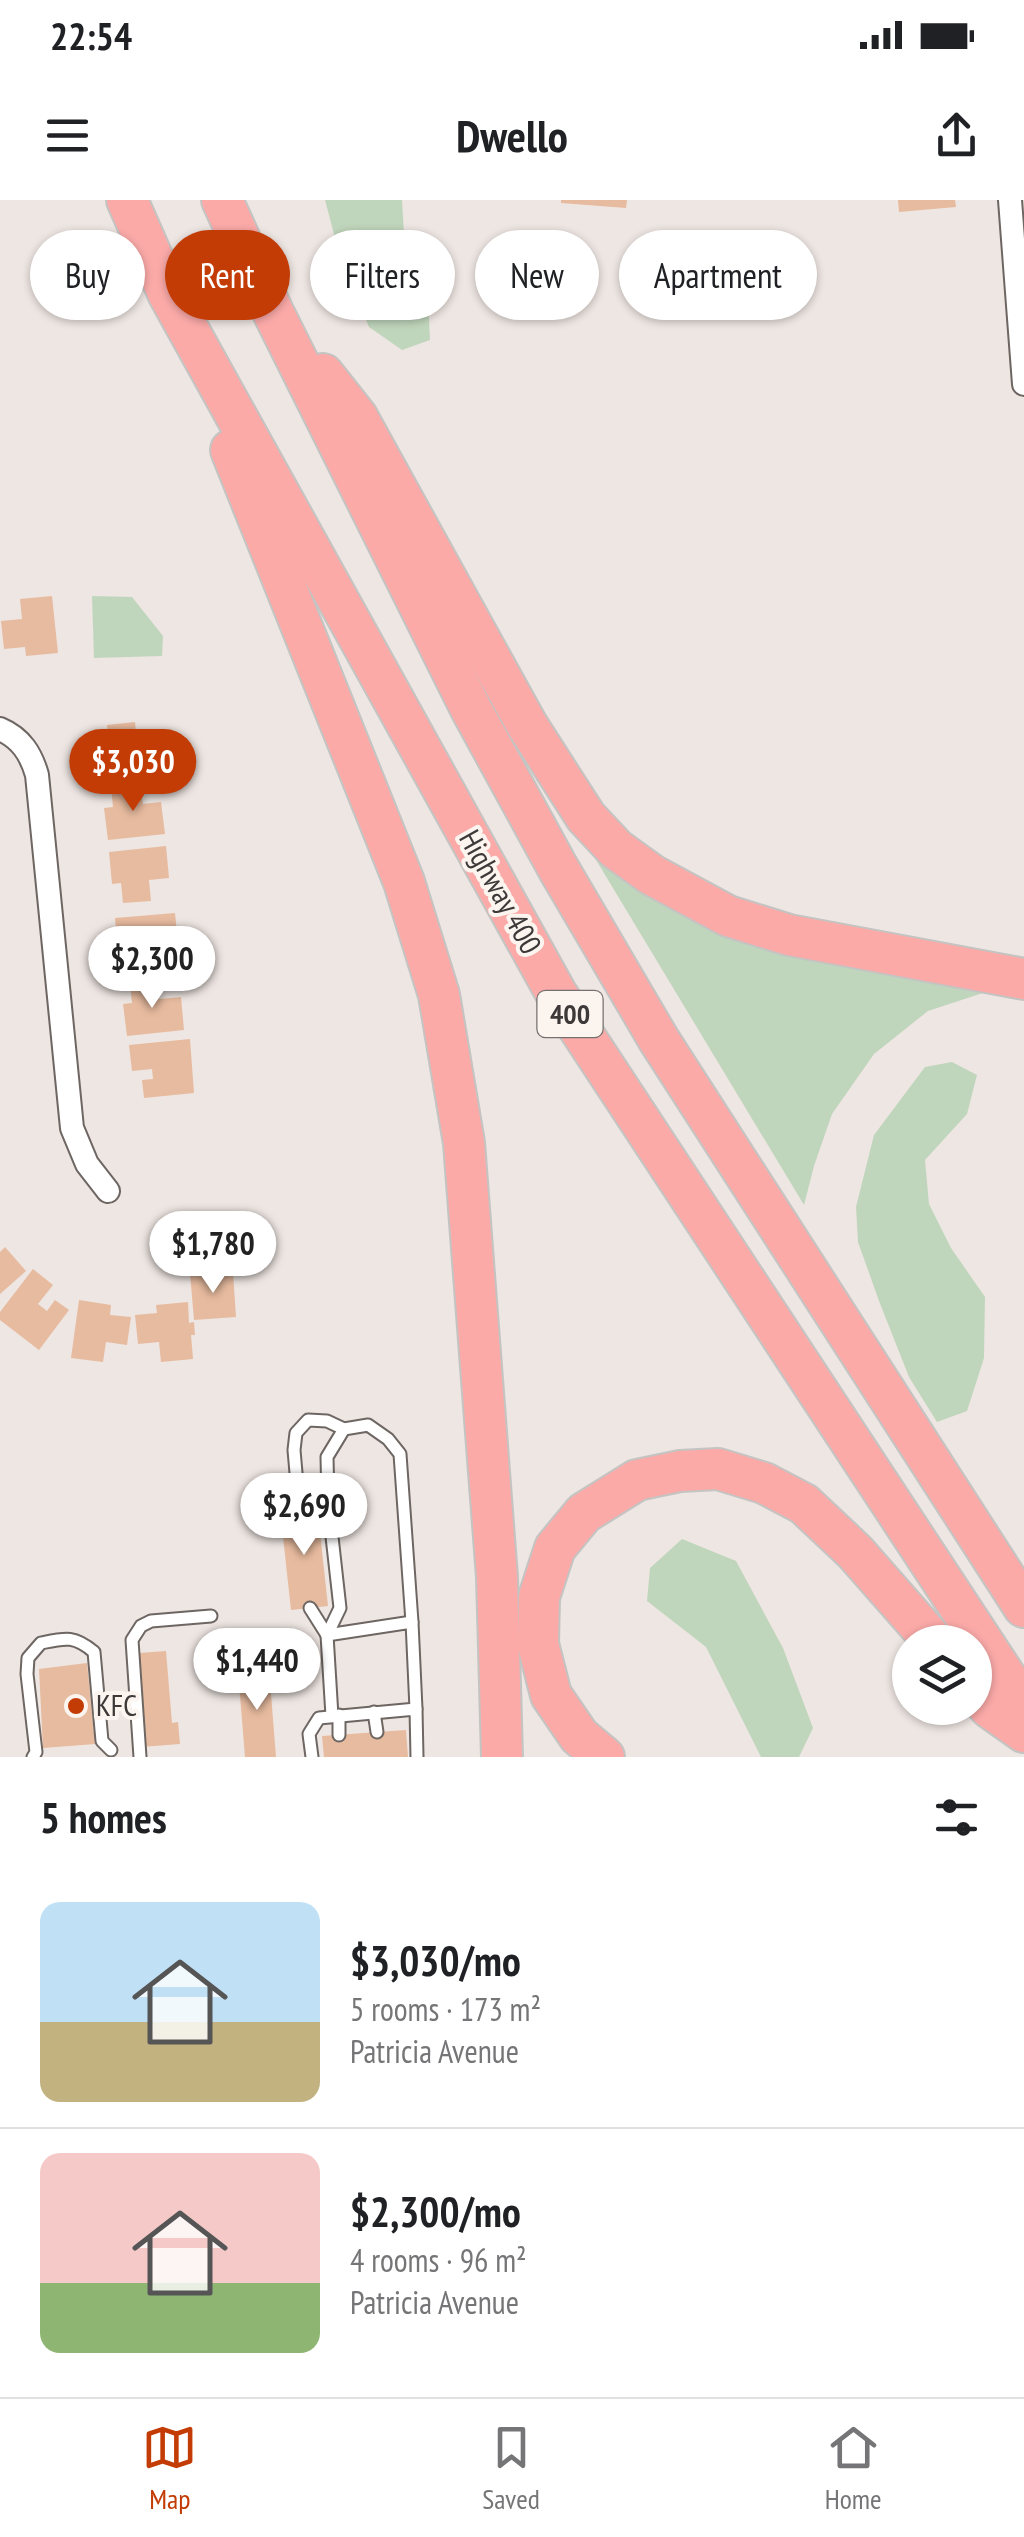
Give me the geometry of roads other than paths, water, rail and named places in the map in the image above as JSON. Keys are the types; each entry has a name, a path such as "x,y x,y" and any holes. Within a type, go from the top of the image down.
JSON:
{"highway":[{"name":"Highway 400","path":"127,200 165,286"},
{"name":"Highway 400","path":"222,200 236,230"},
{"path":"179,320 404,882 439,995 464,1144 497,1578 502,1757"},
{"name":"Highway 400","path":"183,320 556,993 1024,1705"},
{"name":"Highway 400","path":"277,320 471,709 558,868 658,1040 1024,1607"},
{"path":"279,320 357,417 527,726 586,817 616,849 680,891 743,921 789,935 1024,979"},
{"path":"604,1757 579,1736 551,1695 538,1644 538,1597 555,1548 584,1513 637,1480 680,1470 718,1469 764,1483 804,1504 855,1552 919,1625"},
{"path":"992,1709 1024,1732"}],"street":[{"path":"1010,200 1024,384"},
{"path":"0,730 10,733 25,747 37,775 72,1128 87,1164 108,1191"}],"lane":[{"path":"298,1507 296,1432 308,1420 327,1421 344,1429 368,1424 400,1454 417,1757"},
{"path":"328,1636 340,1608 327,1457 344,1429"},
{"path":"310,1608 328,1636 340,1735"},
{"path":"140,1757 132,1640 141,1626 151,1621 211,1616"},
{"path":"328,1636 412,1622"},
{"path":"33,1757 36,1752 28,1658 40,1642 60,1639 80,1640 94,1652 102,1741 111,1750"},
{"path":"312,1757 309,1734 318,1718 416,1709"},
{"path":"374,1712 377,1732"}],"place":[{"name":"KFC","path":"76,1706"}]}
